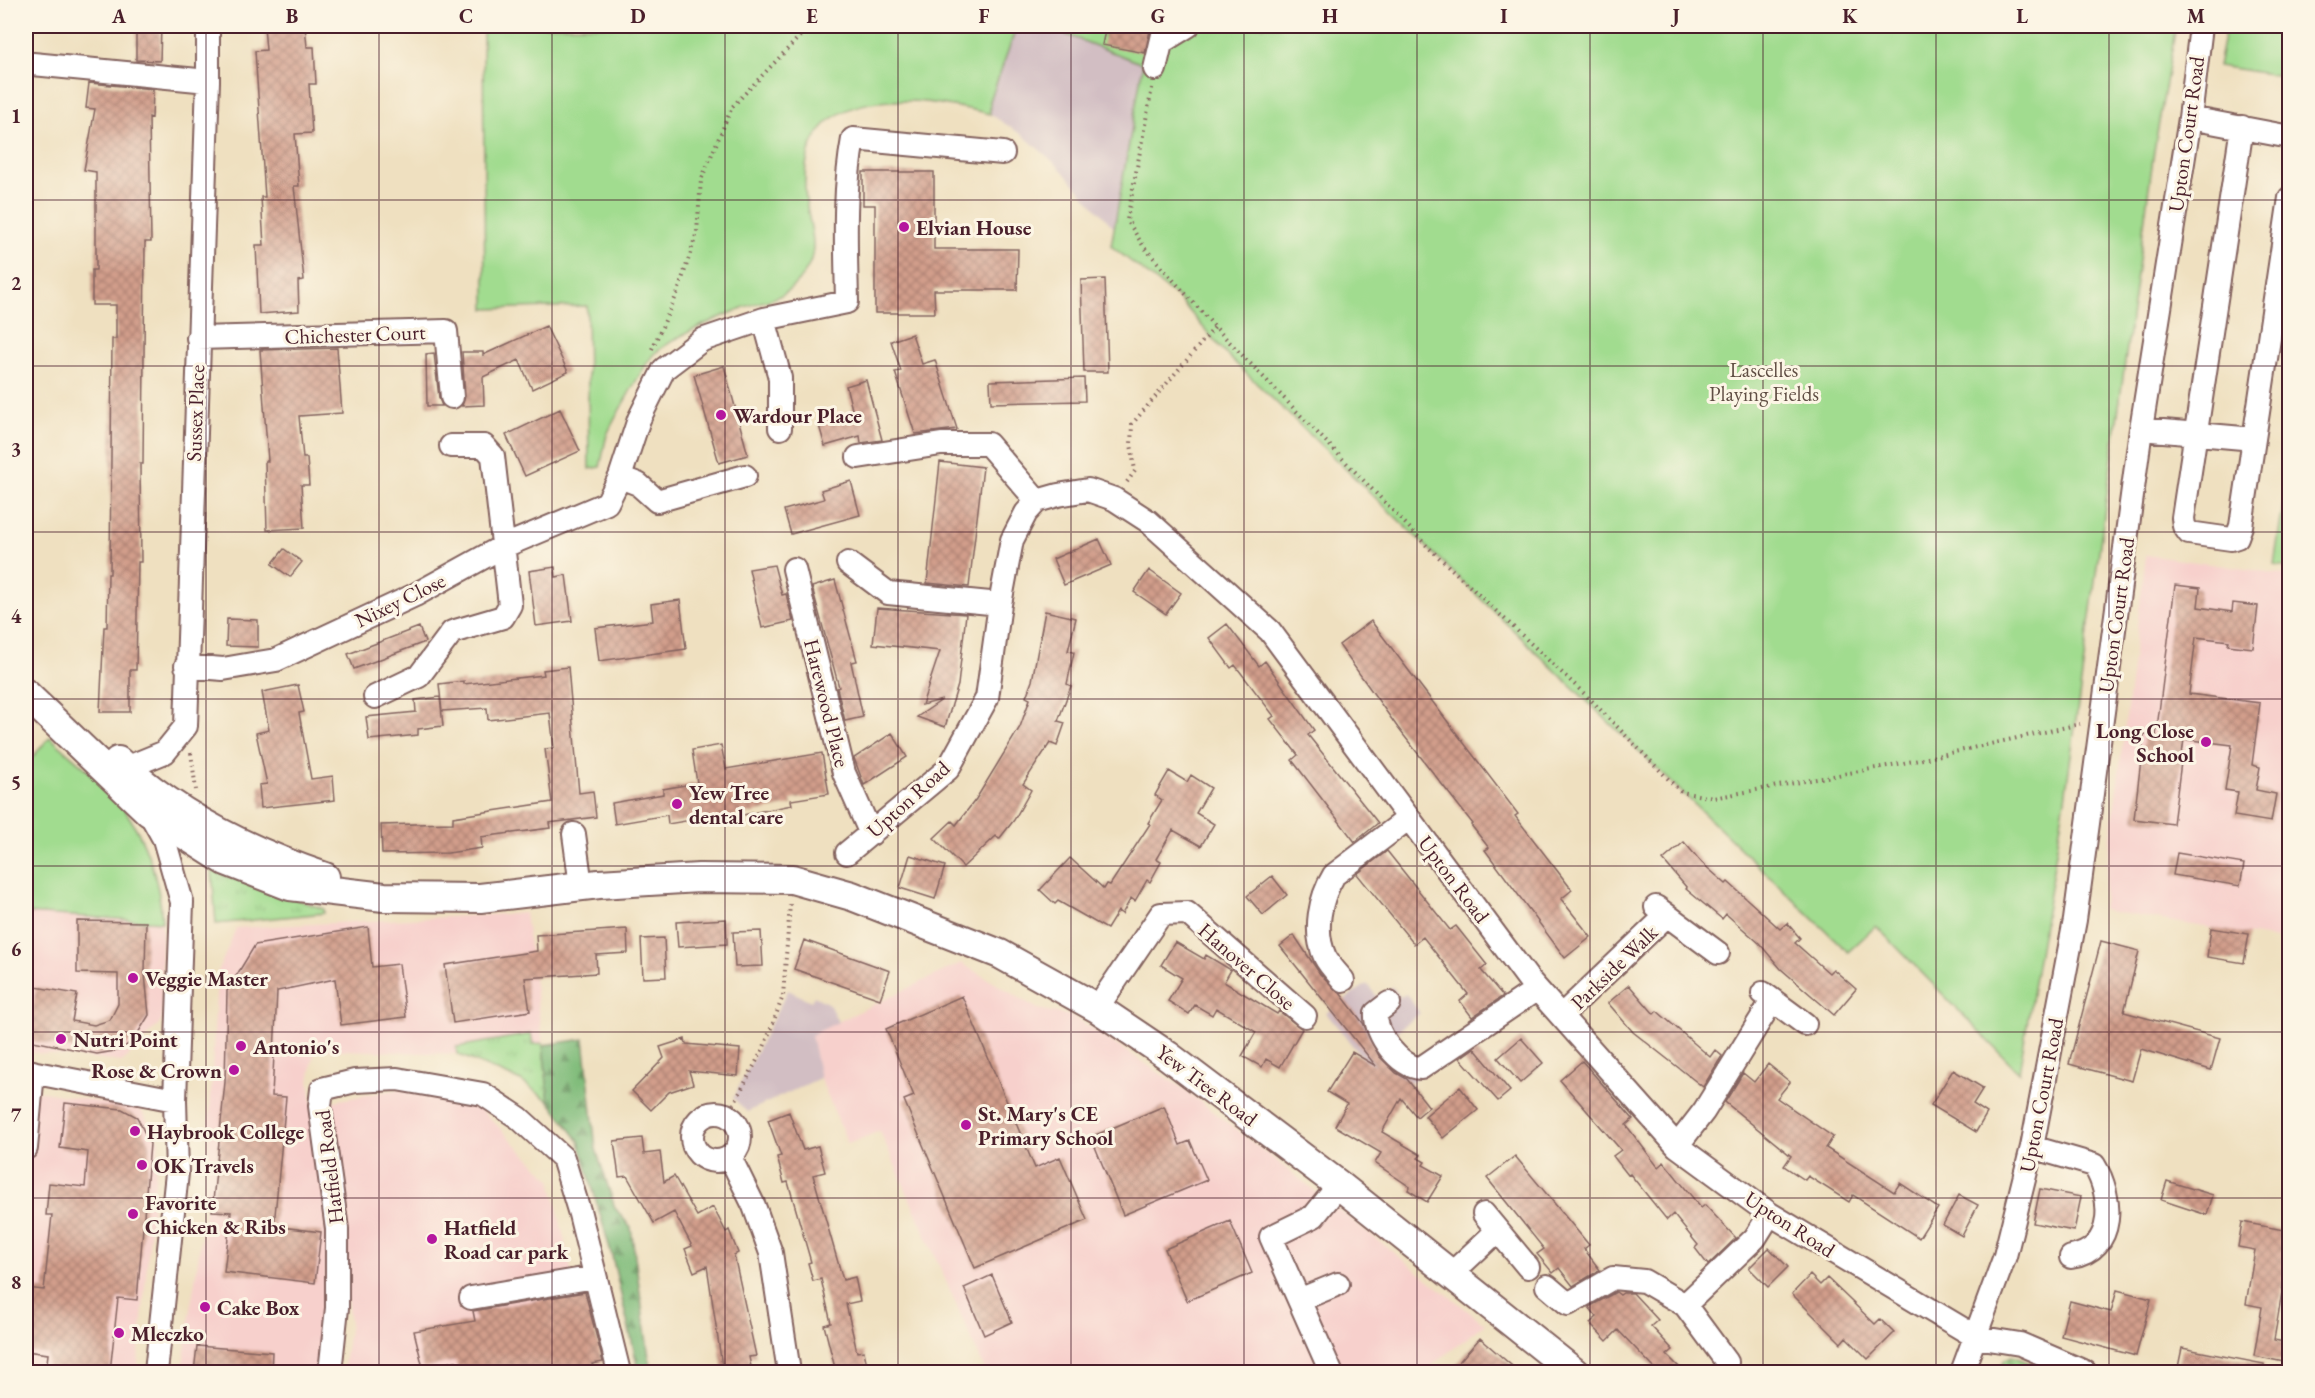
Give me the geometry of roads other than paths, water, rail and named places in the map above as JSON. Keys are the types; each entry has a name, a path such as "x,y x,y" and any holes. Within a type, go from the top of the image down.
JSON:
{"main road":[{"path":"26,680 57,702 126,768 191,816 228,836 298,868 384,897"},
{"path":"26,694 148,812 226,861 290,886 384,897"},
{"name":"Yew Tree Road","path":"384,897 480,898 581,886 699,878 792,879 852,896 1000,954 1097,1008 1167,1055 1452,1273 1565,1370"}],"street":[{"name":"Sussex Place","path":"126,768 165,752 186,726 186,666 208,81 208,26"},
{"path":"1155,69 1163,34 1188,26"},
{"name":"Upton Court Road","path":"1962,1372 2006,1256 2032,1147 2075,920 2141,429 2190,118 2201,26"},
{"path":"33,64 208,81"},
{"path":"2190,118 2289,137"},
{"path":"2242,127 2184,526 2189,532 2231,539 2237,537 2241,526 2289,198"},
{"path":"745,476 657,501 638,484 620,477 639,420 664,369 702,340 764,320 847,302 847,206 853,139 1003,153"},
{"path":"764,320 780,378 780,428"},
{"name":"Chichester Court","path":"198,338 446,331 452,397"},
{"path":"2141,429 2254,439"},
{"path":"858,457 941,444 988,444 1037,501"},
{"path":"375,697 419,676 452,632 503,617 510,605 493,456 484,446 451,446"},
{"name":"Nixey Close","path":"186,666 223,669 276,660 415,595 502,547 607,503 620,477"},
{"name":"Upton Road","path":"847,853 948,769 987,698 1000,604 1012,540 1026,513 1037,501 1088,490 1114,499 1148,521 1270,631 1537,989 1677,1146 1770,1214 1976,1337"},
{"path":"848,563 888,593 1000,604"},
{"name":"Harewood Place","path":"794,569 844,773 871,834"},
{"path":"148,812 165,838 182,902 175,1100 177,1173 156,1372"},
{"path":"1343,980 1326,958 1321,944 1320,914 1326,888 1334,875 1409,818"},
{"path":"574,834 581,886"},
{"name":"Parkside Walk","path":"1561,1016 1661,912 1718,953"},
{"name":"Hanover Close","path":"1097,1008 1161,914 1187,913 1305,1016"},
{"path":"1389,1004 1376,1013 1375,1022 1381,1035 1405,1063 1412,1068 1421,1068 1537,989"},
{"path":"1677,1146 1704,1111 1767,997 1805,1024"},
{"path":"26,1148 29,1072 175,1100"},
{"name":"Hatfield Road","path":"330,1372 337,1308 337,1229 320,1106 322,1089 355,1081 398,1079 483,1094 519,1118 562,1158 619,1372"},
{"path":"720,1113 735,1120 741,1136 740,1144 730,1157 715,1161 708,1160 696,1150 692,1135 694,1127 704,1116 720,1113"},
{"path":"2032,1147 2094,1165 2105,1189 2106,1224 2100,1244 2092,1250 2071,1257"},
{"path":"730,1157 754,1206 771,1253 789,1372"},
{"path":"1331,1372 1272,1237 1314,1216 1339,1185"},
{"path":"1685,1305 1755,1238 1770,1214"},
{"path":"1452,1273 1490,1222 1528,1267"},
{"path":"471,1298 595,1277"},
{"path":"1548,1286 1568,1304 1613,1278 1644,1281 1685,1305 1727,1362"},
{"path":"1299,1300 1338,1284"},
{"path":"1976,1337 2019,1344 2085,1372"}],"place":[{"name":"Elvian House","path":"904,227"},
{"name":"Wardour Place","path":"721,415"},
{"name":"Long Close School","path":"2206,742"},
{"name":"Yew Tree dental care","path":"677,804"},
{"name":"Veggie Master","path":"133,978"},
{"name":"Nutri Point","path":"61,1039"},
{"name":"Antonio's","path":"241,1046"},
{"name":"Rose & Crown","path":"234,1070"},
{"name":"St. Mary's CE Primary School","path":"966,1125"},
{"name":"Haybrook College","path":"135,1131"},
{"name":"OK Travels","path":"142,1165"},
{"name":"Favorite Chicken & Ribs","path":"133,1214"},
{"name":"Hatfield Road car park","path":"432,1239"},
{"name":"Cake Box","path":"205,1307"},
{"name":"Mleczko","path":"119,1333"}],"park label":[{"name":"Lascelles Playing Fields","path":"1764,381"}]}
